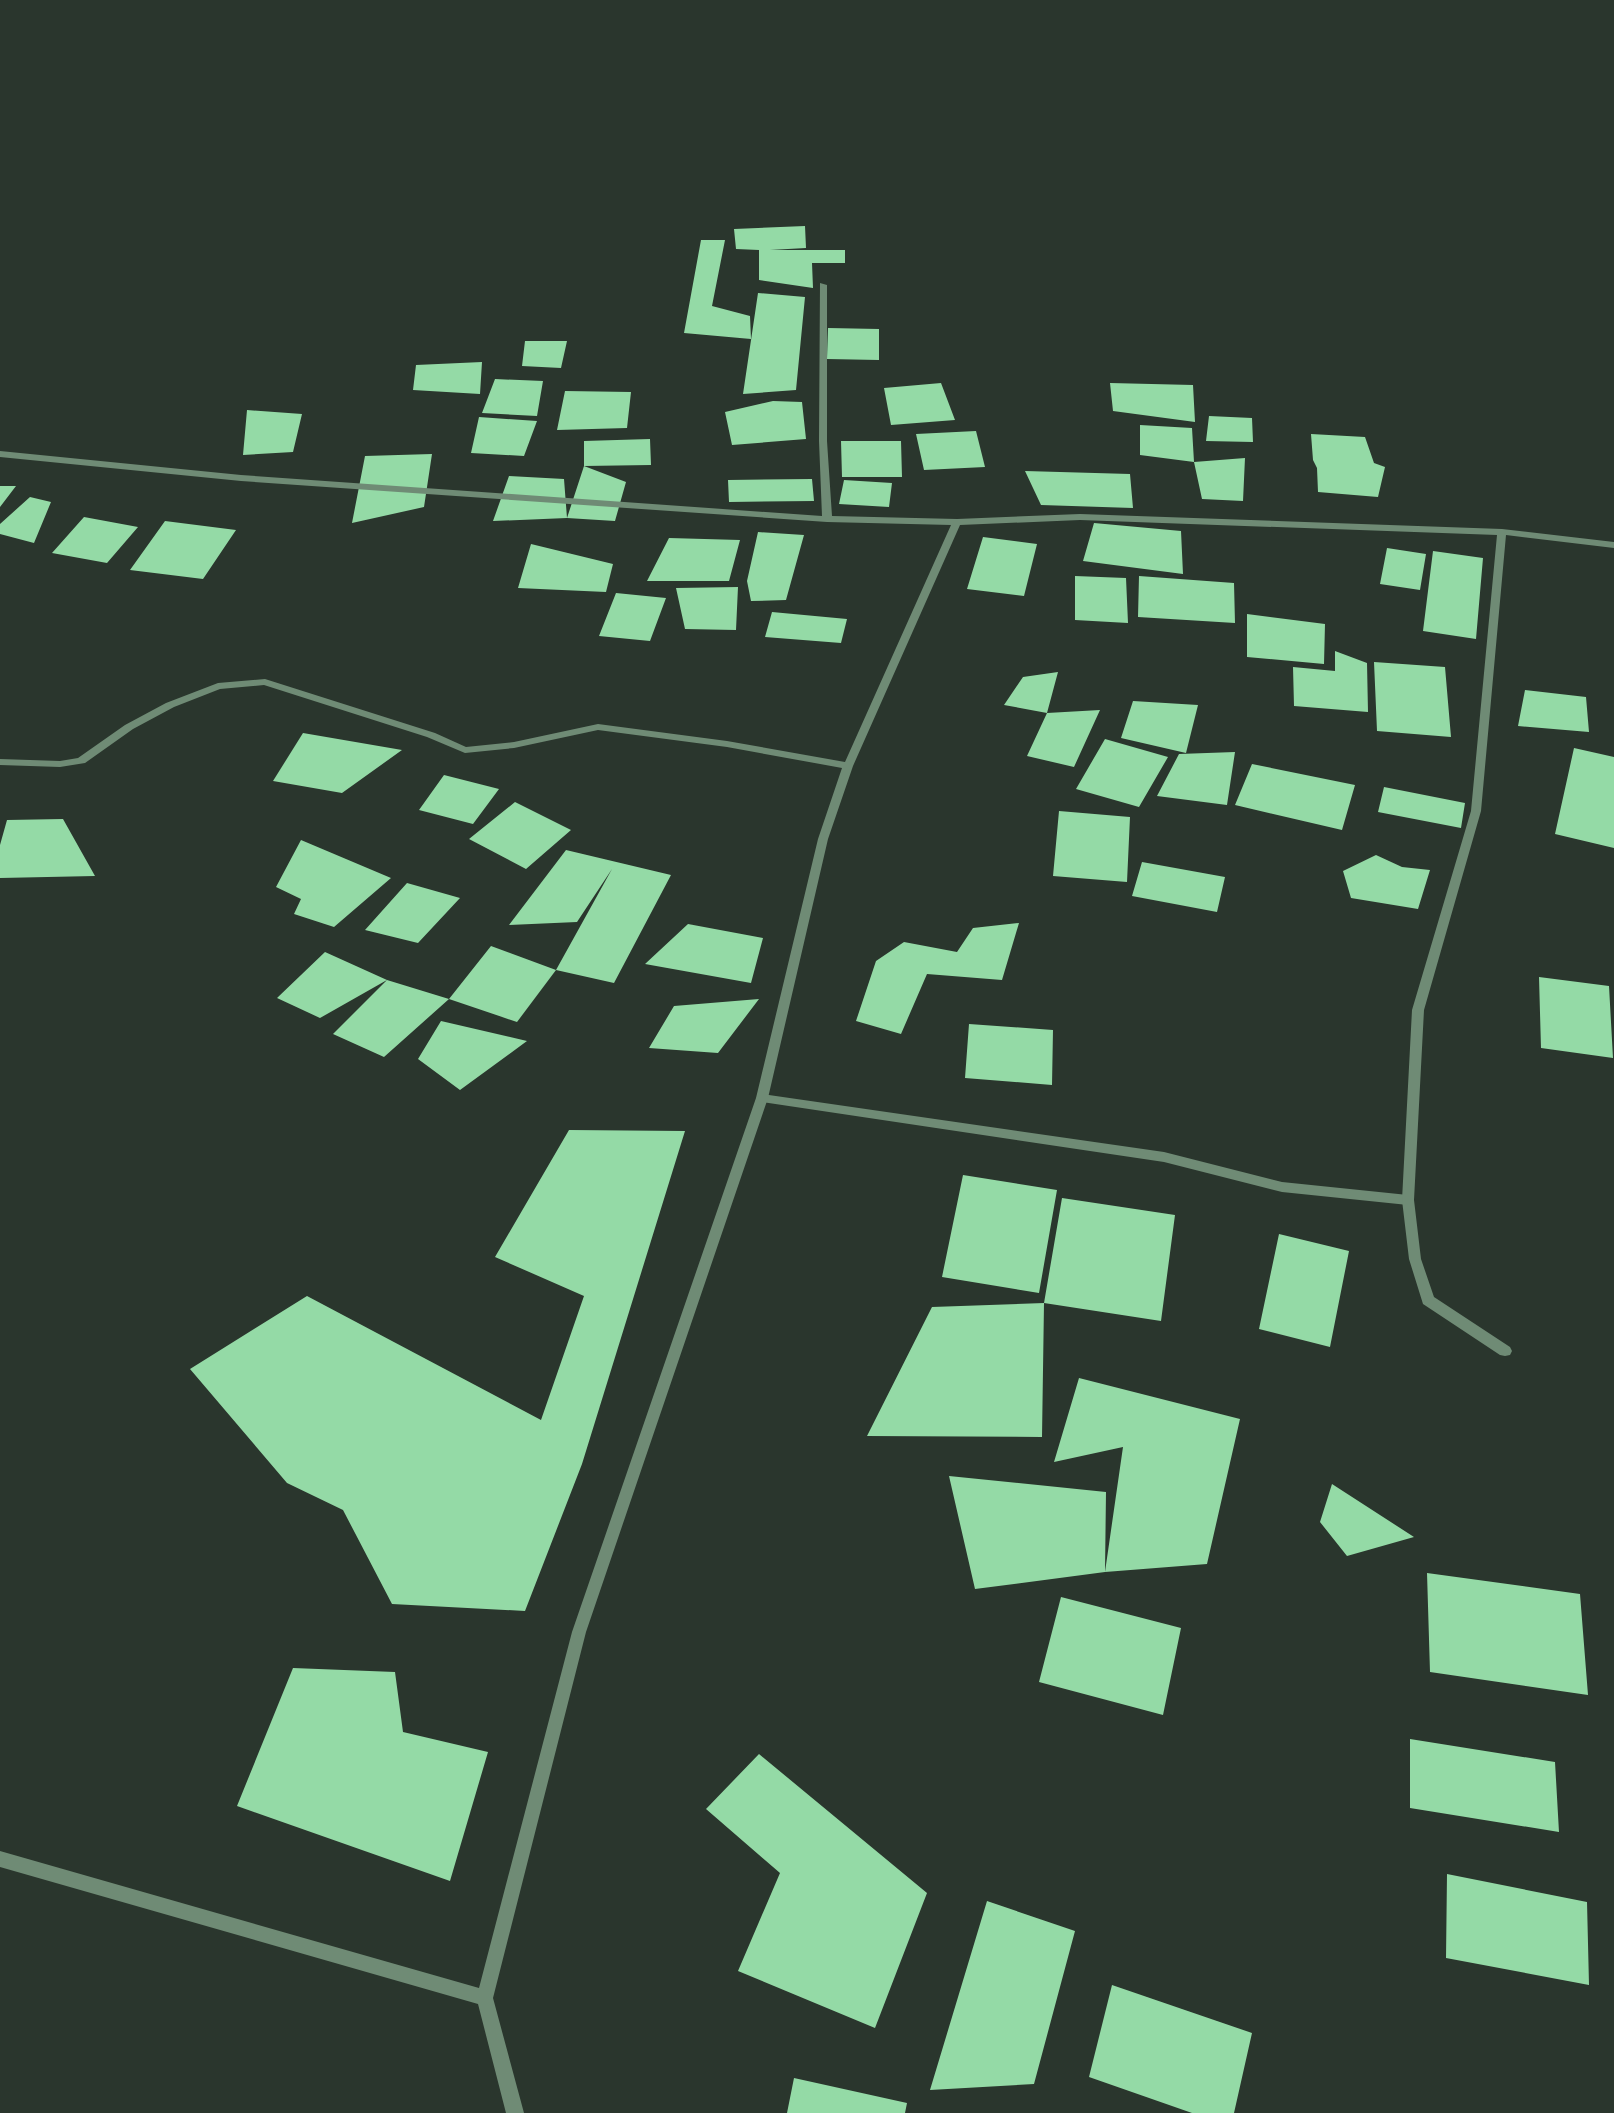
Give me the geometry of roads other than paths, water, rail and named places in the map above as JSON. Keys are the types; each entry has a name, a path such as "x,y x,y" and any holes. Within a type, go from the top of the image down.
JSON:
{"street":[{"path":"823,285 823,441 827,519"},
{"path":"0,454 241,478 827,519 957,522 1080,517 1502,532 1614,545"},
{"path":"515,2113 485,1998 579,1632 762,1098 822,839 848,766 957,522"},
{"path":"1502,532 1476,811 1418,1010 1408,1200 1415,1260 1428,1300 1505,1351"},
{"path":"0,762 60,764 81,761 129,726 170,705 218,686 265,682 431,735 465,750 514,745 598,727 727,744 848,766"},
{"path":"762,1098 1164,1157 1282,1187 1408,1200"},
{"path":"0,1859 485,1998"}]}
